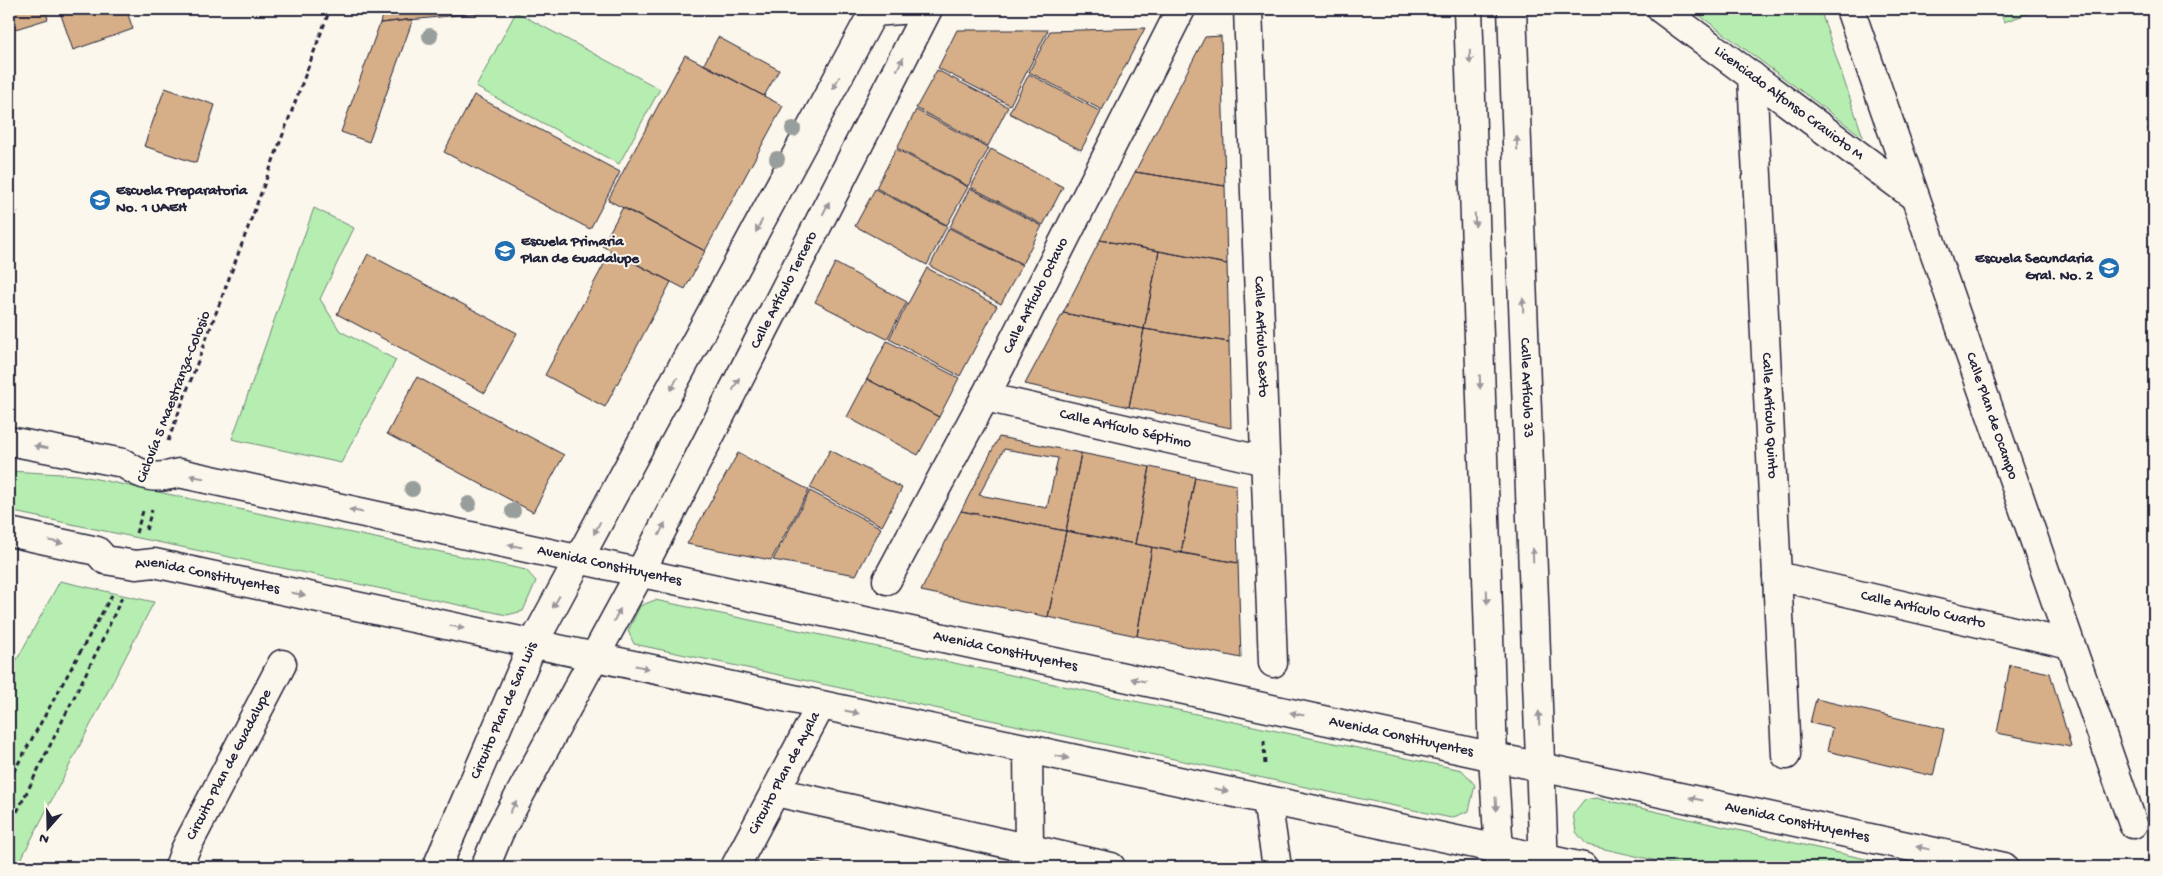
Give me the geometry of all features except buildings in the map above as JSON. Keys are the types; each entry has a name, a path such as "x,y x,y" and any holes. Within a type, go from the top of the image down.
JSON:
{"street":[{"path":"580,560 874,10 914,9"},
{"name":"Calle Artículo Tercero","path":"640,572 928,9"},
{"name":"Calle Artículo Octavo","path":"887,580 985,397 1181,9"},
{"name":"Calle Artículo Sexto","path":"1248,9 1273,663"},
{"path":"1468,9 1493,756 1499,858"},
{"name":"Calle Artículo 33","path":"1512,9 1541,766"},
{"name":"Licenciado Alfonso Cravioto M","path":"1661,9 1915,197"},
{"name":"Calle Plan de Ocampo","path":"1850,9 2133,824"},
{"name":"Calle Artículo Quinto","path":"1752,76 1786,756"},
{"name":"Calle Artículo Séptimo","path":"985,397 1265,461"},
{"name":"Avenida Constituyentes","path":"9,441 123,463 138,473 158,477 179,473 2004,867"},
{"name":"Avenida Constituyentes","path":"9,532 97,551 105,560 131,564 154,563 1267,800 1499,858 1583,867"},
{"name":"Circuito Plan de San Luis","path":"438,867 533,644 580,560"},
{"path":"485,867 499,833 640,572"},
{"name":"Calle Artículo Cuarto","path":"1777,576 2070,644"},
{"name":"Circuito Plan de Guadalupe","path":"179,867 185,850 282,664"},
{"name":"Circuito Plan de Ayala","path":"734,867 776,792 821,705"},
{"path":"1028,749 1029,849"},
{"path":"1541,766 1544,863"},
{"path":"776,792 1111,867"},
{"path":"1267,800 1277,867"},
{"path":"459,820 499,833"}],"path":[{"name":"Ciclovía 5 Maestranza-Colosio","path":"9,780 131,564 158,477 330,9"},
{"path":"2148,130 2154,125"},
{"path":"9,210 18,212"},
{"path":"9,828 102,642 131,564 158,477"},
{"path":"1263,706 1267,800"}],"green space":[{"path":"1691,9 1820,9 1863,137"},
{"path":"1999,9 2041,9 2004,22"},
{"path":"516,12 660,89 619,164 476,87"},
{"path":"314,208 354,228 320,299 340,331 396,360 341,463 232,439"},
{"path":"9,471 78,475 526,570 536,581 523,611 507,615 9,511"},
{"path":"60,581 154,602 17,867 9,867 9,674"},
{"path":"655,600 1462,770 1475,785 1469,811 1451,818 634,644 628,631 640,606"},
{"path":"1596,798 1901,867 1684,867 1587,845 1576,832 1573,814 1584,800"}],"place":[{"name":"Escuela Preparatoria No. 1 UAEH","path":"100,200"},
{"name":"Escuela Primaria Plan de Guadalupe","path":"505,251"},
{"name":"Escuela Secundaria Gral. No. 2","path":"2109,268"}]}
